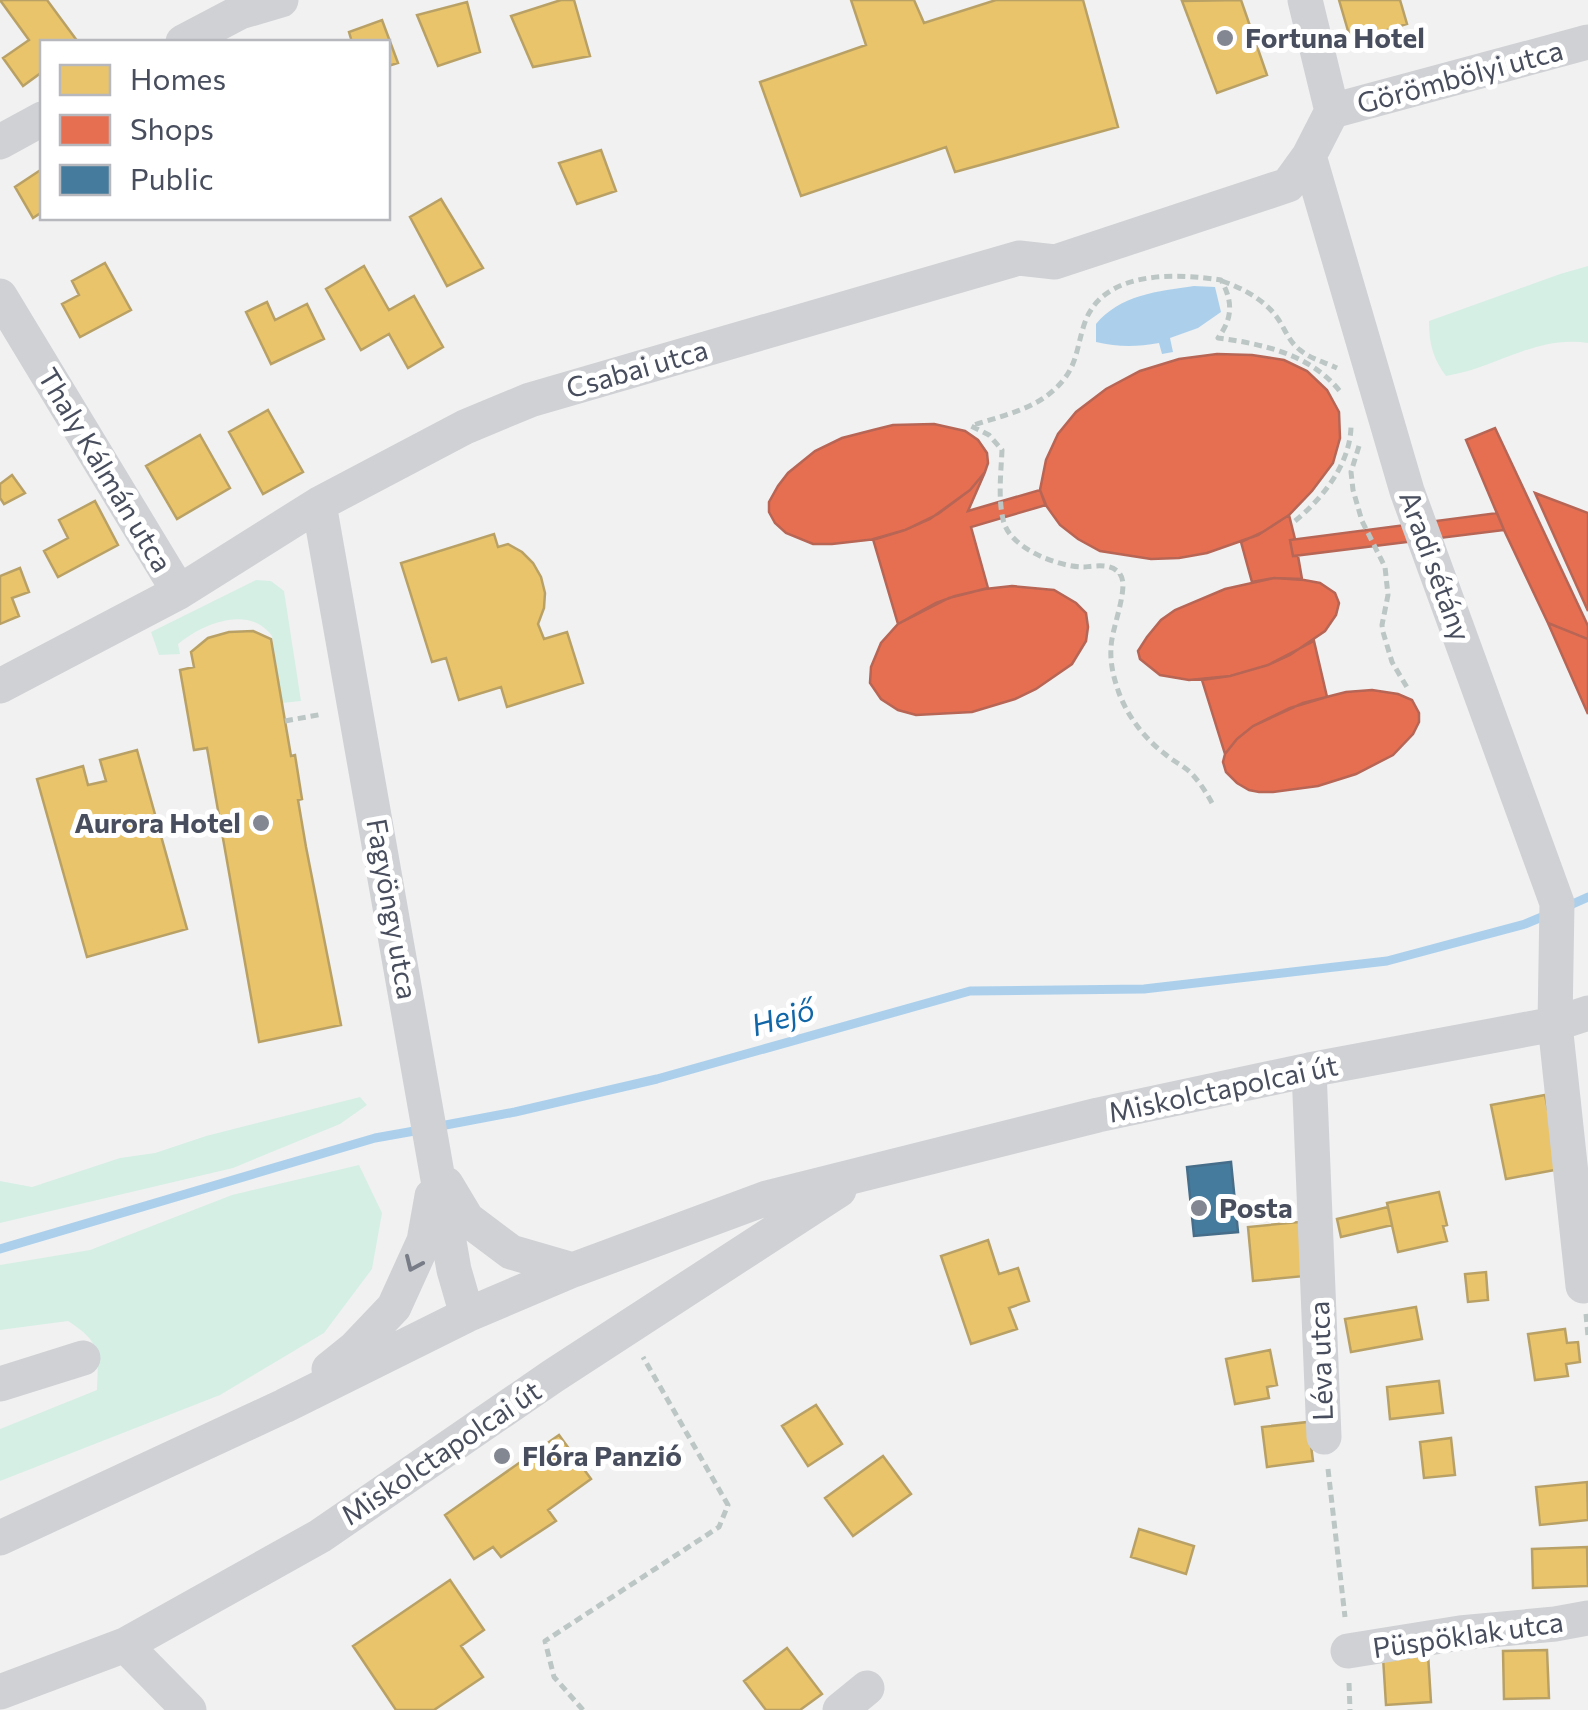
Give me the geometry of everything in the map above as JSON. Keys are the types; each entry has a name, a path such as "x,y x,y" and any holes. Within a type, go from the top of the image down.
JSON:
{"street":[{"path":"187,40 239,6 281,0"},
{"path":"1304,0 1332,111 1309,156"},
{"name":"Görömbölyi utca","path":"1332,111 1588,42"},
{"path":"0,142 40,119"},
{"name":"Csabai utca","path":"0,686 179,592 319,504 465,427 530,400 1019,258 1055,262 1288,185 1309,156"},
{"name":"Aradi sétány","path":"1309,156 1407,491 1557,903 1557,944 1572,1019 1583,1286"},
{"name":"Thaly Kálmán utca","path":"0,296 179,592"},
{"name":"Fagyöngy utca","path":"319,504 454,1270 466,1315"},
{"name":"Miskolctapolcai út","path":"0,1538 284,1406 466,1315 573,1270 767,1198 1098,1115 1572,1019"},
{"name":"Léva utca","path":"1309,1070 1324,1436"},
{"path":"437,1170 466,1218 510,1252 573,1270"},
{"path":"284,1406 355,1348 394,1308 424,1241 437,1170"},
{"name":"Miskolctapolcai út","path":"0,1692 126,1645 320,1536 861,1176"},
{"path":"0,1384 83,1358"},
{"name":"Püspöklak utca","path":"1348,1651 1588,1618"},
{"path":"126,1645 189,1710"}],"path":[{"path":"1212,803 1188,771 1146,738 1120,694 1111,648 1114,621 1124,591 1122,576 1107,566 1076,567 1053,562 1016,539 1003,523 1002,450 988,435 971,426 1030,406 1056,389 1075,362 1084,325 1099,300 1111,290 1166,276 1221,280 1240,288 1260,300 1297,348 1343,371"},
{"path":"1221,280 1229,294 1231,310 1228,326 1218,338 1259,344 1301,360 1333,381 1349,407"},
{"path":"1294,522 1334,478 1345,454 1351,420"},
{"path":"1361,437 1351,472 1353,490 1362,521 1385,567 1388,595 1383,632 1392,662 1408,688"},
{"path":"583,1710 554,1677 545,1641 719,1527 728,1505 626,1329"},
{"name":"Léva utca","path":"1324,1436 1348,1651"}],"green space":[{"path":"1588,266 1588,343 1533,348 1446,376 1433,350 1429,321"},
{"path":"256,580 271,581 284,591 301,701 282,703 272,636 251,621 212,624 178,644 180,654 159,655 151,632"},
{"path":"360,1097 367,1105 340,1124 233,1168 0,1223 0,1181 32,1187 120,1158 155,1153"},
{"path":"359,1165 382,1213 372,1269 324,1333 220,1395 0,1481 0,1429 97,1390 98,1366 92,1342 68,1321 0,1330 0,1265 90,1250 232,1195"}],"water":[{"path":"1194,286 1215,287 1221,312 1198,328 1170,338 1173,352 1162,354 1159,343 1127,346 1096,342 1096,324 1116,307 1140,296"}],"building: Homes":[{"path":"0,0 47,0 77,40 40,40 40,73 23,86 3,58 29,40"},
{"path":"561,0 574,0 590,56 533,67 511,16"},
{"path":"851,0 914,0 924,23 996,0 1083,0 1118,127 955,172 946,147 801,196 760,82 866,45"},
{"name":"Fortuna Hotel","path":"1241,0 1267,75 1217,93 1182,1"},
{"path":"1339,0 1400,0 1407,24 1351,41"},
{"path":"467,2 480,52 438,66 417,15"},
{"path":"382,20 389,40 351,40 349,32"},
{"path":"390,42 398,63 390,65"},
{"path":"601,150 616,191 577,204 559,163"},
{"path":"40,170 40,213 33,218 15,187"},
{"path":"441,199 483,268 447,286 410,217"},
{"path":"105,263 131,310 80,337 62,304 79,295 72,281"},
{"path":"364,266 389,310 414,296 443,347 408,368 389,334 361,350 326,289"},
{"path":"267,302 275,320 307,304 324,339 271,364 246,312"},
{"path":"268,410 303,472 263,494 229,432"},
{"path":"200,435 230,488 177,519 146,466"},
{"path":"12,475 25,493 4,504 0,484"},
{"path":"95,501 118,545 58,577 44,551 68,538 59,520"},
{"path":"494,534 498,547 508,544 533,563 545,593 538,624 544,639 567,632 583,683 507,707 501,687 459,700 446,658 432,662 401,563"},
{"path":"20,568 29,592 12,598 19,616 0,624 0,576"},
{"name":"Aurora Hotel","path":"253,631 271,639 341,1025 259,1042 207,748 194,750 180,670 194,667 191,652 208,638"},
{"path":"137,750 187,929 87,957 37,779 83,766 88,785 106,781 100,760"},
{"path":"1545,1095 1560,1169 1506,1179 1491,1105"},
{"path":"1439,1192 1447,1241 1398,1252 1387,1203"},
{"path":"1388,1207 1392,1225 1341,1237 1337,1219"},
{"path":"1299,1222 1305,1276 1253,1281 1248,1227"},
{"path":"988,1240 999,1274 1018,1268 1029,1301 1009,1308 1017,1329 971,1344 941,1256"},
{"path":"1486,1272 1488,1300 1468,1302 1465,1274"},
{"path":"1416,1307 1422,1339 1351,1352 1345,1319"},
{"path":"1565,1329 1567,1343 1578,1342 1580,1362 1566,1364 1568,1376 1535,1380 1528,1334"},
{"path":"1270,1350 1277,1385 1267,1387 1269,1398 1235,1404 1226,1359"},
{"path":"1439,1381 1443,1413 1390,1419 1387,1387"},
{"path":"816,1405 842,1444 808,1466 782,1426"},
{"path":"1308,1422 1313,1461 1267,1467 1262,1427"},
{"path":"559,1435 591,1479 548,1510 556,1521 501,1557 493,1547 474,1559 445,1515"},
{"path":"1451,1438 1455,1475 1424,1478 1420,1442"},
{"path":"883,1456 911,1494 853,1536 825,1498"},
{"path":"1587,1482 1588,1520 1540,1525 1536,1487"},
{"path":"1139,1529 1194,1546 1186,1574 1131,1557"},
{"path":"1587,1547 1588,1586 1533,1588 1532,1549"},
{"path":"450,1580 484,1630 461,1646 483,1677 434,1710 396,1710 353,1646"},
{"path":"787,1648 822,1694 800,1710 766,1710 744,1681"},
{"path":"1547,1650 1549,1698 1504,1699 1503,1651"},
{"path":"1428,1654 1431,1702 1386,1705 1383,1657"}],"building: Shops":[{"path":"1217,354 1284,360 1307,371 1327,390 1339,412 1340,438 1333,463 1312,491 1289,515 1258,535 1207,553 1179,558 1151,559 1100,551 1060,525 1040,490 1046,460 1058,434 1076,412 1106,389 1140,371 1179,359"},
{"path":"934,424 965,431 978,440 987,453 988,463 970,490 930,519 876,539 832,544 813,544 786,533 775,523 769,502 788,473 815,451 842,438 893,425"},
{"path":"1495,428 1588,626 1588,639 1548,623 1504,530 1466,440"},
{"path":"985,472 968,511 1040,490 1046,505 971,527 988,588 949,598 898,624 873,539 905,530 938,514 970,490"},
{"path":"1535,493 1588,513 1588,611"},
{"path":"1497,513 1504,530 1293,556 1290,540"},
{"path":"1289,515 1295,539 1290,540 1293,556 1298,556 1302,579 1252,582 1241,542"},
{"path":"1274,578 1320,583 1335,593 1339,603 1325,631 1290,655 1230,676 1189,680 1160,675 1140,659 1138,651 1147,637 1175,610 1225,589"},
{"path":"1012,586 1054,590 1086,613 1086,641 1072,664 1036,689 972,712 916,715 881,699 870,683 871,667 881,643 898,624 955,596"},
{"path":"1548,623 1588,639 1588,714"},
{"path":"1314,641 1327,697 1290,708 1253,726 1225,754 1202,680 1268,665"},
{"path":"1372,690 1412,700 1419,713 1413,734 1393,755 1356,774 1318,786 1273,792 1249,790 1226,772 1225,754 1253,726 1303,703"}],"building: Public":[{"path":"1231,1162 1238,1232 1194,1236 1187,1167"}],"waterway":[{"name":"Hejő","path":"1568,906 1588,897"},
{"name":"Hejő","path":"435,1127 657,1079 970,991 1144,989 1387,961 1549,914"},
{"name":"Hejő","path":"0,1249 375,1138 420,1130"}],"place":[{"name":"Fortuna Hotel","path":"1225,38"},
{"name":"Aurora Hotel","path":"261,823"},
{"name":"Posta","path":"1199,1208"},
{"name":"Flóra Panzió","path":"502,1456"}]}
